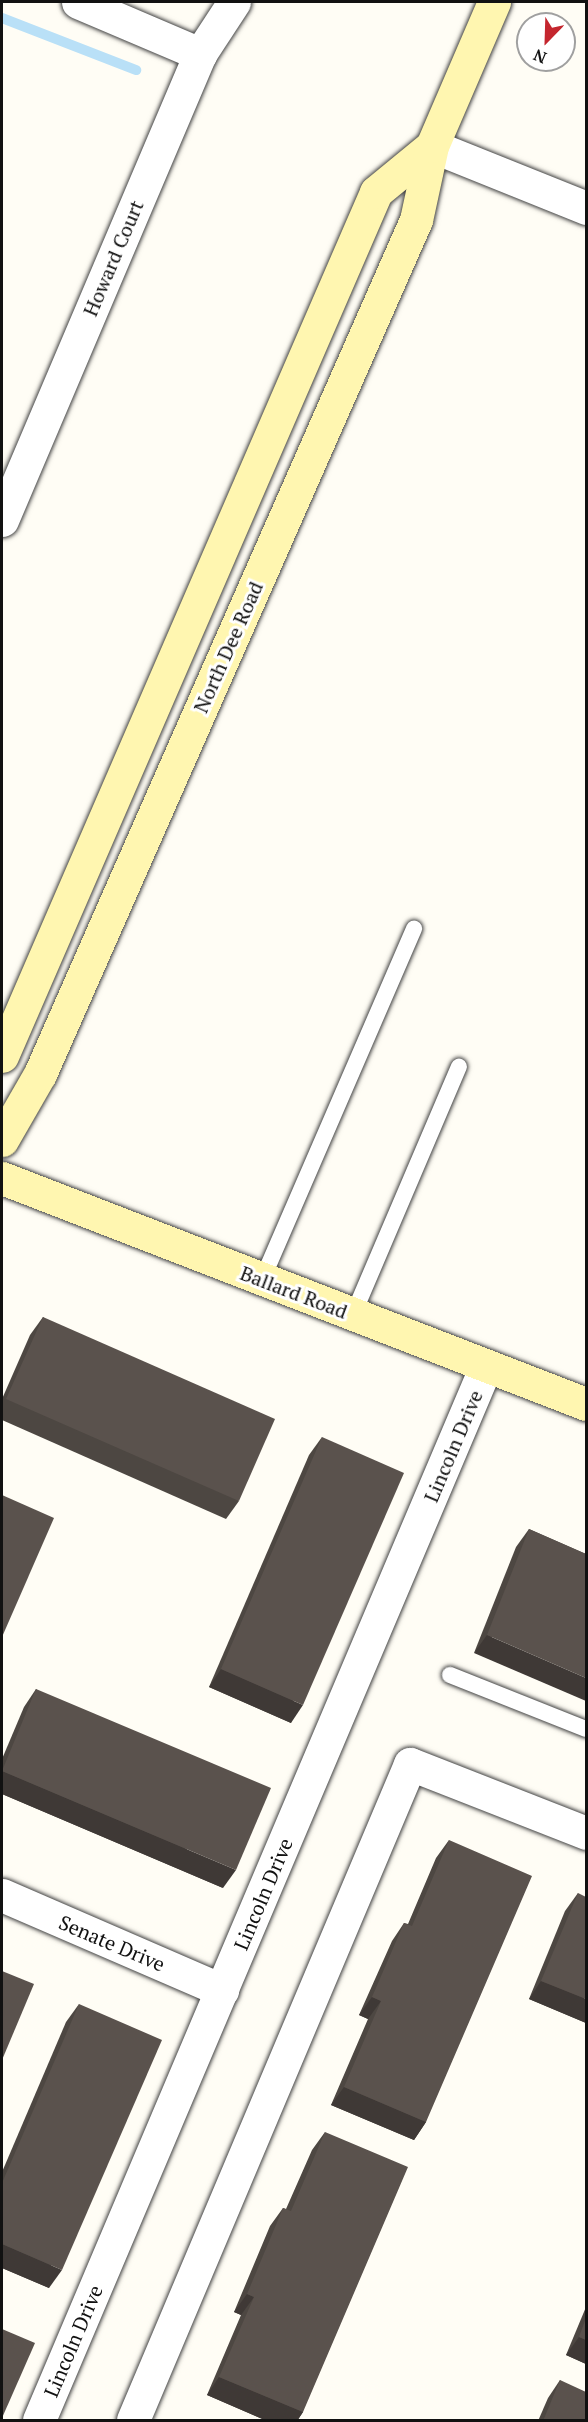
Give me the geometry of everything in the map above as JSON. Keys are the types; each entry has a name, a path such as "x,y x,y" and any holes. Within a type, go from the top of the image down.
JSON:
{"street":[{"path":"78,2 200,54"},
{"name":"Howard Court","path":"2,520 200,54 234,2"},
{"name":"North Dee Road","path":"2,1140 40,1074 416,220 432,146 494,2"},
{"path":"432,146 586,208"},
{"name":"North Dee Road","path":"2,1056 376,192 432,146"},
{"name":"Ballard Road","path":"2,1178 586,1404"},
{"name":"Lincoln Drive","path":"39,2421 486,1366"},
{"path":"133,2421 410,1764 586,1833"},
{"name":"Senate Drive","path":"2,1895 222,1990"}],"lane":[{"path":"262,1280 414,928"},
{"path":"354,1315 459,1067"},
{"path":"450,1675 586,1729"}],"building":[{"path":"43,1317 275,1419 239,1501 6,1399"},
{"path":"322,1437 404,1473 303,1705 221,1669"},
{"path":"2,1495 54,1518 2,1637"},
{"path":"529,1529 586,1554 586,1678 487,1635"},
{"path":"36,1689 271,1788 236,1870 2,1771"},
{"path":"449,1840 532,1876 426,2122 344,2087 381,2001 372,1997 404,1923 412,1926"},
{"path":"578,1893 586,1897 586,1999 541,1981"},
{"path":"2,1971 34,1984 2,2060"},
{"path":"79,2004 162,2040 62,2270 2,2244 2,2183"},
{"path":"325,2132 408,2167 303,2412 219,2377 254,2297 247,2294 283,2208 291,2211"},
{"path":"586,2318 586,2340 579,2337"},
{"path":"2,2329 35,2343 2,2418"},
{"path":"560,2380 586,2392 586,2421 543,2421"}],"waterway":[{"path":"2,18 136,70"}]}
